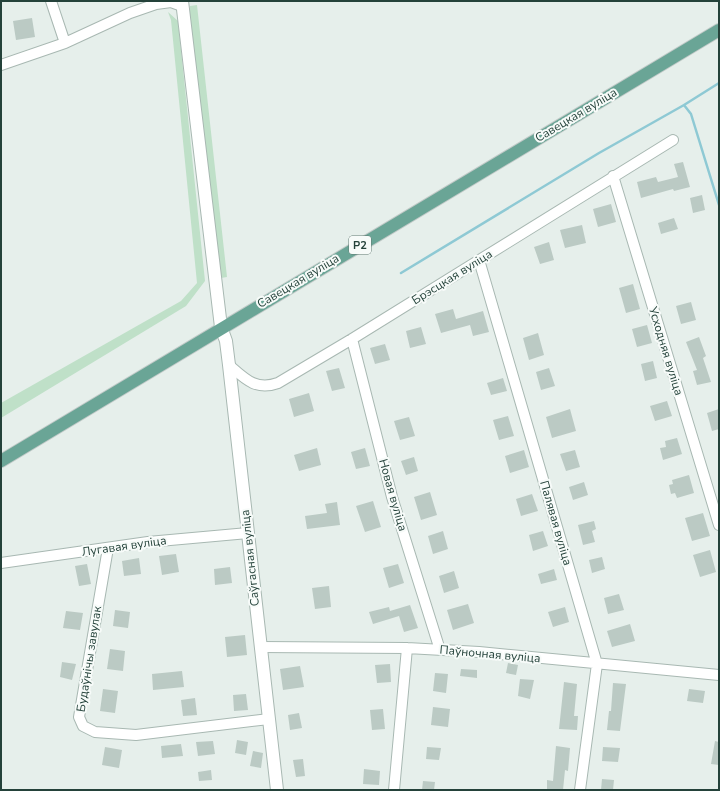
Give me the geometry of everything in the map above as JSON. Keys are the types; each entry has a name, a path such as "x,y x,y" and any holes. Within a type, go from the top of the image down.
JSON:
{"main road":[{"name":"Савецкая вуліца","path":"1,461 221,327 719,30"}],"street":[{"path":"51,1 65,43"},
{"path":"1,65 65,43 130,13 156,4 171,2 182,3"},
{"name":"Саўгасная вуліца","path":"182,3 221,327 226,341 229,365 277,790"},
{"name":"Брэсцкая вуліца","path":"229,365 248,381 268,386 278,382 352,339 673,140"},
{"name":"Усходняя вуліца","path":"614,176 719,525"},
{"name":"Палявая вуліца","path":"479,260 596,664 580,790"},
{"name":"Новая вуліца","path":"352,339 392,497 440,650"},
{"name":"Лугавая вуліца","path":"1,563 148,542 248,533"},
{"name":"Будаўнічы завулак","path":"108,548 79,717 83,726 95,732 136,735 269,719"},
{"name":"Паўночная вуліца","path":"260,647 407,648 479,652 719,675"},
{"path":"394,790 407,648"}],"green space":[{"path":"197,5 227,277 221,278 189,32 190,6"},
{"path":"168,12 178,21 205,281 186,306 1,418 1,403 181,301 197,283 171,20"}],"building":[{"path":"32,18 35,37 16,40 13,21"},
{"path":"683,162 690,187 674,191 673,189 641,198 637,182 656,177 658,182 678,177 674,164"},
{"path":"702,195 705,210 693,213 690,198"},
{"path":"611,204 616,222 598,227 593,209"},
{"path":"674,218 678,229 661,234 658,223"},
{"path":"582,225 586,243 565,248 560,230"},
{"path":"549,242 554,260 540,264 534,247"},
{"path":"633,284 640,309 626,313 619,288"},
{"path":"691,302 696,320 681,324 676,306"},
{"path":"453,309 456,319 483,311 489,332 473,336 470,325 441,333 435,314"},
{"path":"647,325 652,343 637,347 632,329"},
{"path":"421,327 426,344 410,348 406,331"},
{"path":"538,333 544,355 529,360 523,338"},
{"path":"699,337 706,356 703,358 711,382 697,385 693,371 697,370 686,342"},
{"path":"385,344 390,360 375,364 370,348"},
{"path":"653,361 657,378 645,381 641,364"},
{"path":"339,368 345,388 332,391 326,371"},
{"path":"549,368 555,386 541,390 536,372"},
{"path":"503,378 507,391 491,395 487,383"},
{"path":"309,393 314,411 294,417 289,399"},
{"path":"667,401 672,416 655,421 650,406"},
{"path":"570,409 576,431 552,438 546,417"},
{"path":"719,409 719,429 712,431 707,413"},
{"path":"508,416 514,436 499,440 493,420"},
{"path":"409,417 415,436 400,440 394,421"},
{"path":"677,438 682,454 663,460 660,448 666,447 665,441"},
{"path":"317,448 321,465 299,471 294,455"},
{"path":"365,448 370,466 356,469 351,452"},
{"path":"524,450 529,467 510,473 505,456"},
{"path":"575,450 580,467 566,471 560,454"},
{"path":"414,457 418,471 406,475 401,461"},
{"path":"689,475 694,493 677,498 675,493 671,494 669,485 673,484 672,480"},
{"path":"584,482 588,495 573,500 569,487"},
{"path":"430,492 437,515 421,520 414,497"},
{"path":"532,494 538,511 521,516 516,499"},
{"path":"373,501 381,527 365,532 356,506"},
{"path":"337,502 340,525 307,529 305,516 327,513 325,504"},
{"path":"703,513 710,536 692,541 685,518"},
{"path":"594,521 596,529 592,531 595,542 583,545 578,525"},
{"path":"443,531 448,549 433,554 428,536"},
{"path":"543,531 548,546 533,551 529,535"},
{"path":"710,550 716,572 700,577 693,555"},
{"path":"176,554 179,572 162,575 159,556"},
{"path":"602,557 605,569 592,573 589,560"},
{"path":"139,558 141,574 124,576 122,561"},
{"path":"87,564 91,584 79,586 75,566"},
{"path":"398,564 404,583 389,588 383,568"},
{"path":"230,567 232,583 215,585 214,569"},
{"path":"554,569 557,580 541,584 538,574"},
{"path":"454,571 459,588 444,593 439,576"},
{"path":"329,586 331,607 315,609 312,588"},
{"path":"619,594 624,610 608,614 604,598"},
{"path":"468,604 474,623 453,630 447,610"},
{"path":"410,605 418,628 404,632 399,616 373,624 369,612 389,607 390,611"},
{"path":"565,607 569,622 553,627 548,612"},
{"path":"115,610 130,612 128,628 113,626"},
{"path":"66,611 83,613 80,630 63,628"},
{"path":"630,624 635,641 612,647 607,631"},
{"path":"245,635 247,655 227,657 225,637"},
{"path":"110,649 125,651 123,671 107,669"},
{"path":"62,662 76,664 72,680 60,677"},
{"path":"508,663 518,665 516,675 506,673"},
{"path":"390,664 391,682 377,683 375,665"},
{"path":"300,666 304,687 283,690 280,669"},
{"path":"461,669 477,670 477,678 460,676"},
{"path":"182,671 184,687 153,690 152,674"},
{"path":"435,673 448,674 446,693 433,691"},
{"path":"520,679 534,680 530,699 518,696"},
{"path":"564,682 577,684 574,716 578,716 577,730 559,729"},
{"path":"613,683 626,684 620,731 607,730 609,711 611,711"},
{"path":"103,689 118,691 115,713 100,711"},
{"path":"689,689 705,691 703,703 687,701"},
{"path":"246,694 248,710 234,711 233,695"},
{"path":"195,698 197,715 183,716 181,700"},
{"path":"433,707 450,709 448,727 431,725"},
{"path":"383,709 385,729 372,730 370,710"},
{"path":"299,713 302,728 290,730 288,715"},
{"path":"237,740 248,742 246,755 235,753"},
{"path":"213,741 215,754 198,756 196,742"},
{"path":"715,741 719,742 719,765 711,764"},
{"path":"181,744 183,756 162,758 161,746"},
{"path":"556,746 570,748 568,771 565,770 563,790 547,790 547,780 553,781"},
{"path":"105,747 122,750 119,768 102,765"},
{"path":"427,747 441,748 439,760 426,759"},
{"path":"603,747 620,748 618,762 602,761"},
{"path":"253,751 263,753 261,768 250,766"},
{"path":"303,759 305,776 296,777 293,760"},
{"path":"364,769 380,771 379,785 363,784"},
{"path":"211,770 212,780 199,781 198,772"},
{"path":"602,779 614,780 613,790 601,790"},
{"path":"423,781 435,782 434,790 422,790"}],"waterway":[{"path":"684,105 719,83"},
{"path":"401,273 599,153 684,105 691,114 719,205"}]}
